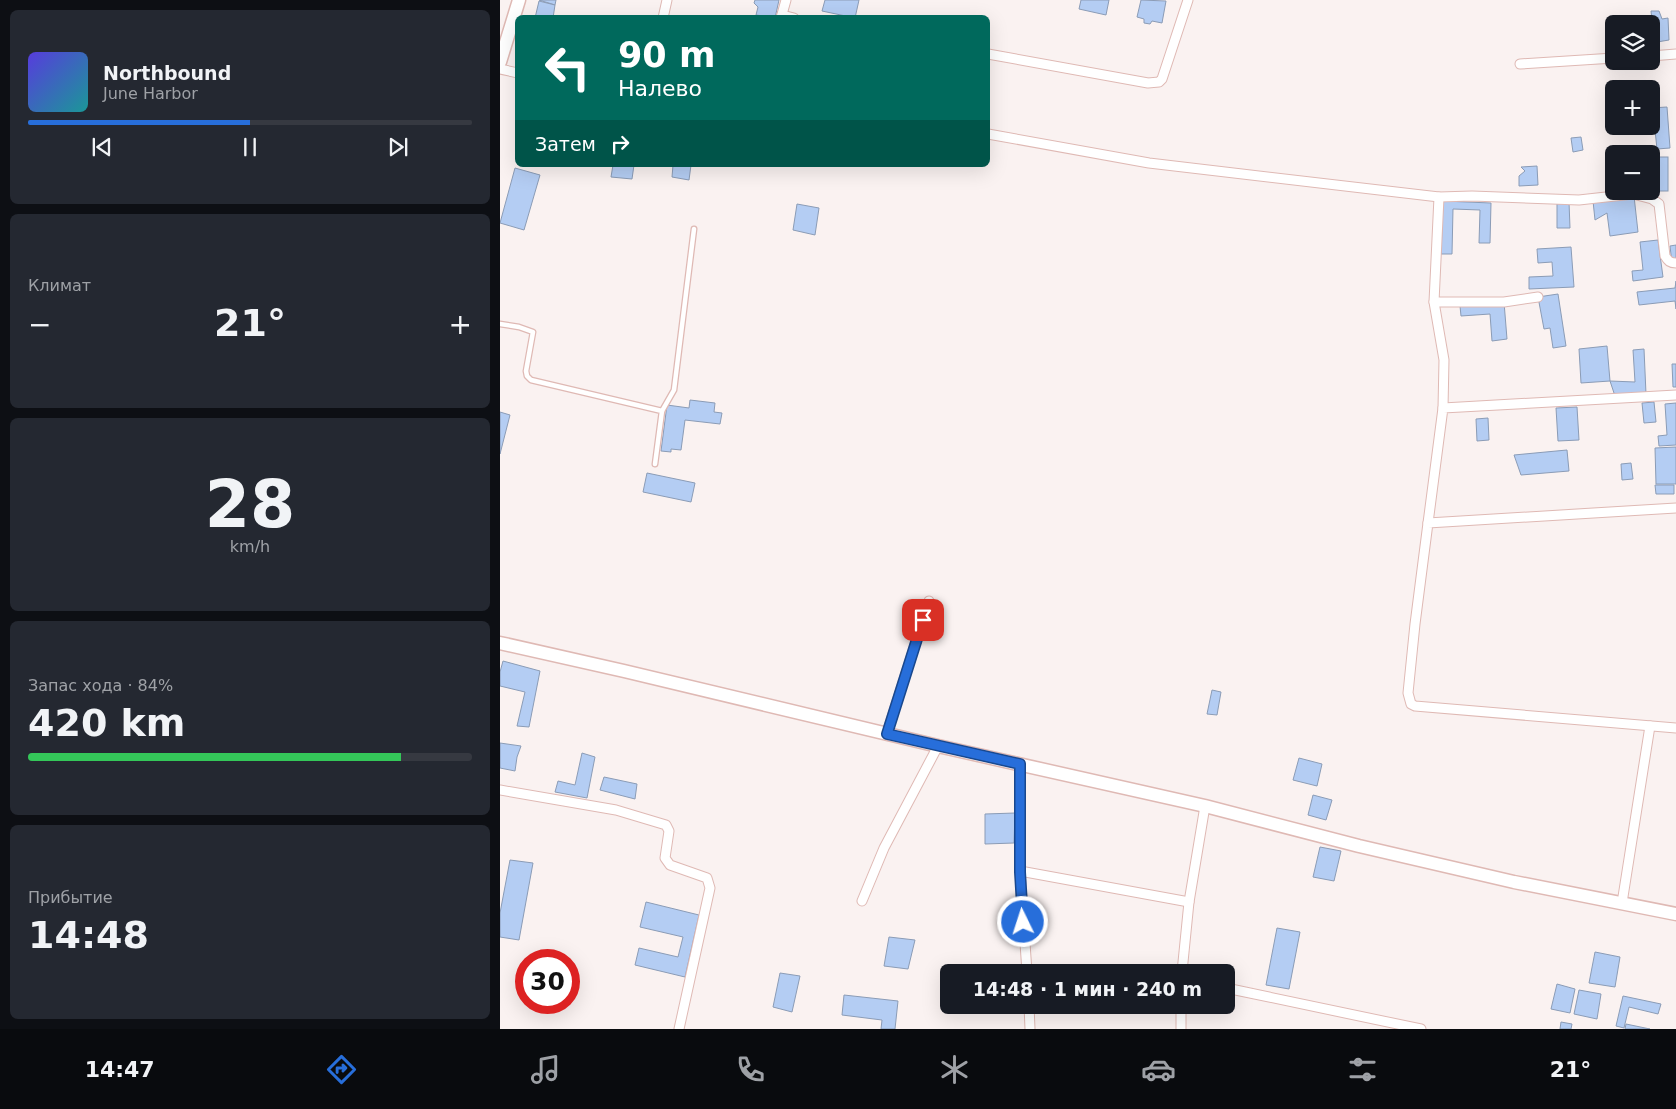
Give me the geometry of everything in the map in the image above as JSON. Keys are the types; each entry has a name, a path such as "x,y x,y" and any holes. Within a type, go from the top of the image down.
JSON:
{"street":[{"path":"500,61 518,0"},
{"path":"664,15 667,0"},
{"path":"781,15 786,0"},
{"path":"990,54 1148,83 1159,82 1162,79 1188,0"},
{"path":"1660,55 1676,54"},
{"path":"1520,64 1605,59"},
{"path":"500,69 515,72"},
{"path":"990,134 1149,163 1439,197 1472,196 1579,200 1633,194 1652,199 1659,204 1665,256 1671,263 1676,263"},
{"path":"1439,197 1434,302 1444,360 1443,408 1415,624 1408,693 1411,704 1414,706 1676,728"},
{"path":"1434,302 1504,302 1538,297"},
{"path":"1443,408 1676,395"},
{"path":"1428,523 1676,508"},
{"path":"887,734 929,600"},
{"path":"500,643 938,746 1205,806 1359,846 1514,882 1676,914"},
{"path":"1622,903 1650,726"},
{"path":"862,901 884,848 938,746"},
{"path":"1020,764 1020,872 1026,964"},
{"path":"500,790 616,810 666,825 670,831 665,858 670,865 708,878 710,888 678,1029"},
{"path":"1183,964 1189,902 1205,806"},
{"path":"1020,872 1189,902"},
{"path":"1235,990 1421,1029"},
{"path":"1029,1014 1030,1029"},
{"path":"1181,1014 1181,1029"}],"lane":[{"path":"655,464 662,411 674,390 694,229"},
{"path":"500,324 519,327 533,332 526,371 527,376 531,380 662,411"}],"building":[{"path":"539,0 556,0 555,5"},
{"path":"755,0 779,0 776,15 756,15 758,7 754,3"},
{"path":"825,0 859,0 856,15 841,15 822,11"},
{"path":"1081,0 1109,0 1106,15 1079,9"},
{"path":"1141,0 1166,1 1162,23 1152,21 1150,24 1144,23 1144,19 1137,17"},
{"path":"539,1 555,5 553,15 536,15"},
{"path":"1651,11 1659,11 1662,19 1668,18 1669,40 1660,42 1660,15 1651,15"},
{"path":"1660,107 1667,107 1670,148 1660,149 1660,145 1657,145 1656,135 1660,135"},
{"path":"1581,137 1583,150 1573,152 1571,138"},
{"path":"1660,157 1668,157 1668,191 1660,191"},
{"path":"1537,166 1538,185 1519,186 1519,176 1525,171 1521,167"},
{"path":"613,167 634,167 632,179 611,177"},
{"path":"673,167 691,167 689,180 672,177"},
{"path":"515,168 540,175 524,230 500,223"},
{"path":"1634,200 1638,232 1610,236 1607,213 1595,220 1593,201"},
{"path":"1443,201 1491,203 1490,243 1479,243 1480,210 1453,209 1452,254 1441,254"},
{"path":"1557,202 1569,202 1570,228 1557,228"},
{"path":"797,204 819,208 815,235 793,230"},
{"path":"1658,240 1663,277 1633,281 1632,271 1643,270 1640,242"},
{"path":"1676,245 1676,262 1672,263 1670,246"},
{"path":"1571,247 1574,287 1529,289 1529,277 1553,276 1552,262 1538,263 1537,249"},
{"path":"1676,281 1676,309 1675,301 1639,305 1637,292 1675,288"},
{"path":"1558,294 1566,346 1553,348 1550,328 1544,329 1538,297"},
{"path":"1504,302 1507,339 1492,341 1490,314 1461,316 1460,306"},
{"path":"1607,346 1610,381 1581,383 1579,349"},
{"path":"1644,349 1646,394 1615,396 1610,381 1635,382 1633,350"},
{"path":"1672,364 1676,364 1676,387 1673,387"},
{"path":"690,400 715,403 714,412 722,413 720,424 685,420 681,450 661,451 667,405 689,408"},
{"path":"1654,402 1656,422 1644,423 1642,403"},
{"path":"1676,403 1676,445 1659,446 1658,436 1667,435 1665,404"},
{"path":"1577,407 1579,440 1558,441 1556,408"},
{"path":"500,412 510,415 500,454"},
{"path":"1488,418 1489,440 1477,441 1476,419"},
{"path":"1676,447 1676,484 1656,484 1655,448"},
{"path":"1567,450 1569,471 1521,475 1514,455"},
{"path":"1631,463 1633,479 1622,480 1621,464"},
{"path":"647,473 695,483 691,502 643,492"},
{"path":"1655,485 1674,485 1674,494 1656,494"},
{"path":"503,661 540,671 529,727 517,726 525,692 500,686 500,672"},
{"path":"1212,690 1221,692 1217,715 1207,714"},
{"path":"500,743 521,746 515,771 500,768"},
{"path":"582,753 595,757 587,798 555,792 558,781 575,785"},
{"path":"1299,758 1322,764 1317,786 1293,780"},
{"path":"604,777 637,784 635,799 600,790"},
{"path":"1313,795 1332,800 1326,820 1308,815"},
{"path":"1015,813 1014,843 985,844 985,814"},
{"path":"1320,847 1341,851 1334,881 1313,877"},
{"path":"510,860 533,863 519,940 500,937 500,913"},
{"path":"646,902 699,915 685,977 635,965 639,948 678,957 683,937 640,927"},
{"path":"1277,928 1300,932 1289,989 1266,985"},
{"path":"889,937 915,940 908,969 884,966"},
{"path":"1595,952 1620,957 1615,987 1589,983"},
{"path":"780,973 800,976 792,1012 773,1007"},
{"path":"1557,984 1575,989 1570,1013 1551,1009"},
{"path":"1579,990 1601,994 1597,1019 1574,1014"},
{"path":"844,995 898,1001 895,1029 881,1029 882,1020 842,1015"},
{"path":"1623,996 1661,1004 1658,1014 1629,1007 1624,1028 1616,1026"},
{"path":"1561,1022 1572,1024 1571,1029 1560,1029"},
{"path":"1626,1024 1650,1029 1625,1029"}],"route":[{"path":"923,620 887,734 1020,764 1020,872 1023,922"}]}
